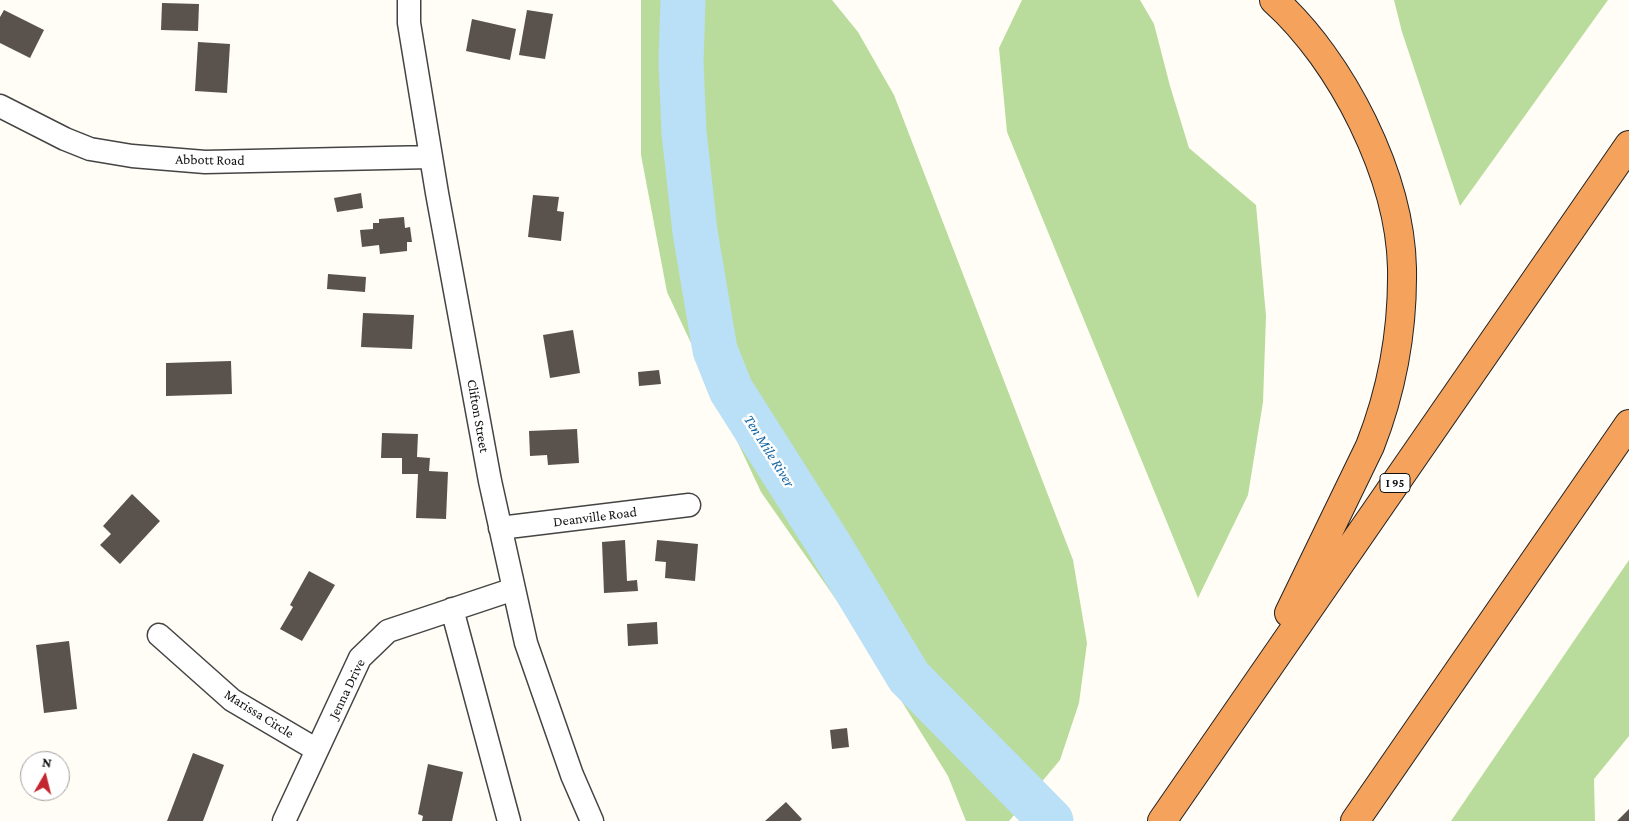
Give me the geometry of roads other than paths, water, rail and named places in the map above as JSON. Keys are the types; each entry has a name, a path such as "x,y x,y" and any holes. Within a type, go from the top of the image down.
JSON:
{"highway":[{"path":"1250,692 1370,446 1379,423 1394,363 1402,286 1401,250 1393,208 1380,166 1353,101 1312,40 1289,13 1274,0"},
{"name":"I 95","path":"1162,821 1629,145"},
{"path":"1354,821 1629,424"}],"street":[{"name":"Clifton Street","path":"409,0 409,23 431,157 500,528 526,642 572,775 592,821"},
{"name":"Abbott Road","path":"0,106 30,122 90,149 132,156 206,162 431,157"},
{"name":"Deanville Road","path":"500,528 689,506"},
{"name":"Jenna Drive","path":"284,821 360,658 388,631 514,589"},
{"path":"452,609 509,821"},
{"name":"Marissa Circle","path":"159,635 232,700 317,750"}],"waterway":[{"name":"Ten Mile River","path":"683,0 681,62 684,132 695,232 715,350 731,390 828,543 909,677 1051,821"}]}
